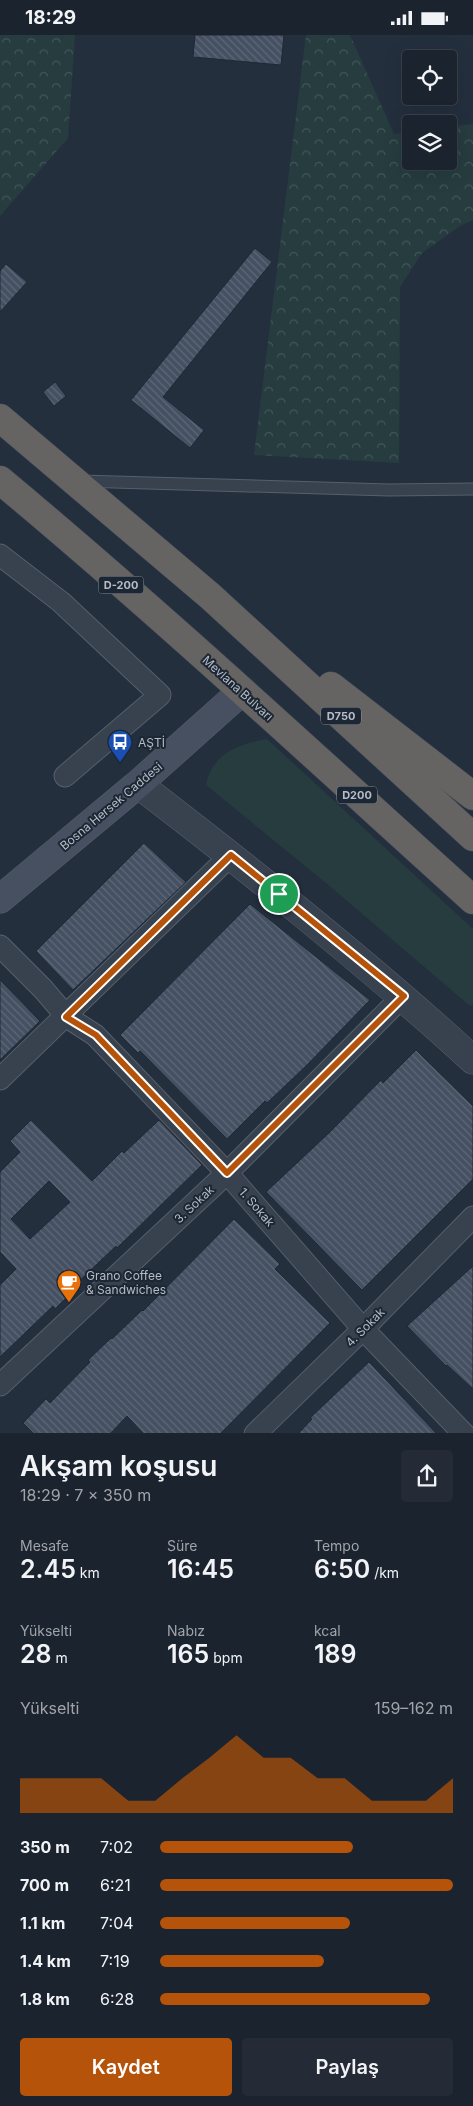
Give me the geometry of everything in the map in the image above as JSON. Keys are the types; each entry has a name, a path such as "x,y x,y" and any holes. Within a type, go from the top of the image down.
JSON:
{"highway":[{"path":"0,418 210,596 387,727 473,796"},
{"name":"Mevlana Bulvarı","path":"0,480 54,525 242,691 473,900"},
{"name":"D750","path":"210,596 473,837"}],"main road":[{"name":"Bosna Hersek Caddesi","path":"0,899 138,784 242,691"}],"street":[{"path":"0,555 61,602 160,695 65,776"},
{"path":"138,784 231,855 404,996 473,1060"},
{"path":"0,1079 231,855"},
{"name":"1. Sokak","path":"0,946 43,989 66,1017 96,1035 227,1173 363,1329 464,1433"},
{"name":"3. Sokak","path":"0,1385 227,1173 404,996"},
{"name":"4. Sokak","path":"255,1433 363,1329 473,1217"}],"lane":[{"path":"74,481 389,490 473,489"}],"green space":[{"path":"0,35 75,35 68,138 0,216"},
{"path":"306,35 350,35 394,134 402,133 402,170 457,170 457,126 473,124 473,220 460,226 422,253 400,287 399,463 254,455"},
{"path":"267,739 473,929 473,1004 470,1006 332,888 206,785 214,765 228,752 246,744"}],"building":[{"path":"195,35 284,35 281,65 193,57"},
{"path":"255,248 272,262 163,397 204,430 190,448 131,400"},
{"path":"6,264 27,282 0,312 0,271"},
{"path":"55,382 66,396 54,406 43,392"},
{"path":"144,843 186,882 73,990 36,951"},
{"path":"250,904 370,1000 307,1065 267,1103 265,1101 227,1139 140,1051 138,1053 120,1035"},
{"path":"0,980 40,1021 0,1060"},
{"path":"416,1050 473,1106 473,1179 362,1290 266,1192 330,1132 381,1080 383,1083"},
{"path":"31,1120 92,1181 122,1151 124,1153 159,1120 202,1165 117,1248 116,1246 74,1286 76,1288 55,1309 53,1306 0,1357 0,1285 16,1269 0,1252 0,1172 20,1152 10,1141","holes":["49,1181 70,1202 30,1239 11,1219"]},
{"path":"234,1219 280,1264 275,1269 330,1323 221,1433 143,1433 127,1416 111,1433 33,1433 23,1423 46,1399 50,1403 90,1362 88,1360 143,1311"},
{"path":"473,1266 473,1389 446,1366 407,1326"},
{"path":"369,1362 436,1433 299,1433 312,1419 310,1418"}],"place":[{"name":"AŞTİ","path":"120,763"},
{"name":"Grano Coffee & Sandwiches","path":"69,1303"}],"route":[{"path":"231,855 279,894 404,996 227,1173 96,1035 66,1017 231,855"}]}
